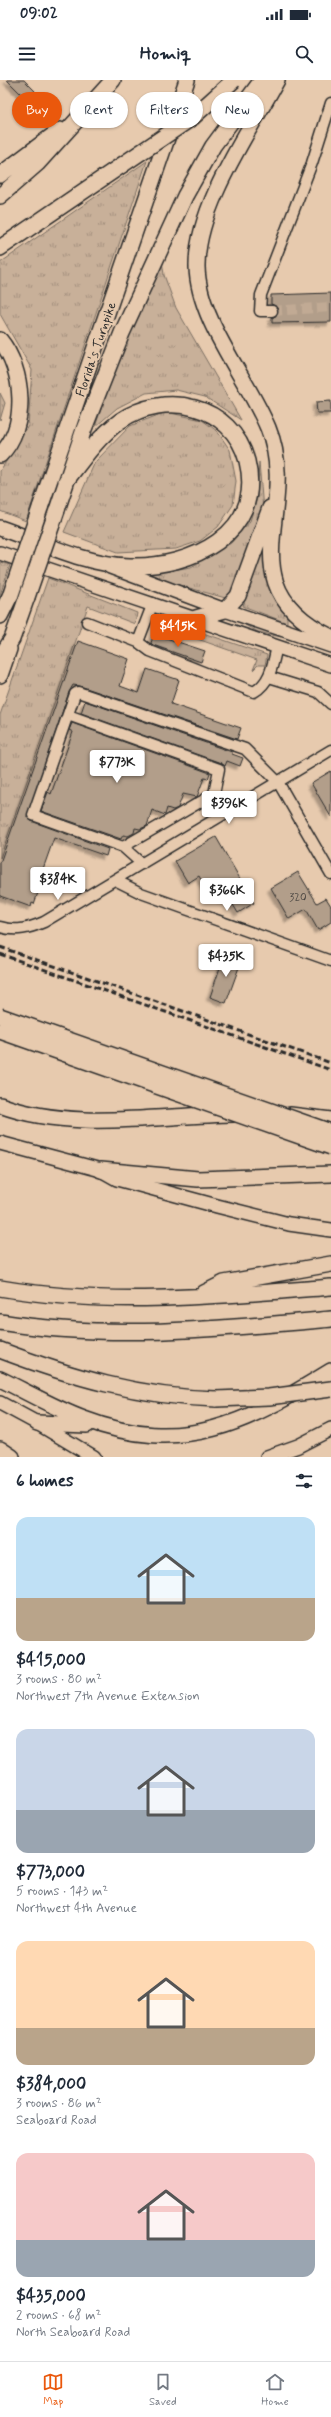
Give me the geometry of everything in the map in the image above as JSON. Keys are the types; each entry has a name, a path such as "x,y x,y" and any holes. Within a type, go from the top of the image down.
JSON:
{"highway":[{"path":"102,92 113,80"},
{"name":"Florida's Turnpike","path":"0,616 11,594 187,80"},
{"path":"0,248 192,117 234,80"},
{"name":"Florida's Turnpike","path":"12,639 66,481 122,333 185,196 213,146 262,80"},
{"path":"277,80 216,192 202,231 197,266 203,302 268,428 277,456 278,490 272,565 278,591 292,612 312,628 331,637"},
{"path":"0,175 70,123"},
{"path":"0,196 38,163 70,127"},
{"path":"0,340 7,348 18,376 20,403 15,430 0,455"},
{"path":"0,528 86,558 129,566 158,565 184,560 209,548 231,532 244,510 249,485 247,461 237,440 223,422 202,409 181,404 160,404 141,410 120,421 102,437 66,481"},
{"path":"196,618 224,610 238,596 278,490"},
{"path":"0,658 12,639"},
{"path":"0,675 12,639"},
{"path":"0,1016 331,1132"},
{"path":"0,1031 331,1147"},
{"path":"0,1105 38,1116 80,1120 244,1113 287,1114 331,1120"},
{"path":"101,1170 198,1179 331,1174"},
{"path":"193,1297 224,1284 331,1264"},
{"path":"0,1288 112,1299 193,1297 331,1287"},
{"path":"0,1322 87,1331 173,1332 331,1318"},
{"path":"0,1350 57,1372 100,1384 152,1394 216,1399 269,1397 331,1389"},
{"path":"38,1423 66,1422 155,1435 196,1433 214,1430 257,1414 331,1371"},
{"path":"0,1379 84,1419 114,1428"},
{"path":"0,1449 12,1457"}],"main road":[{"path":"0,553 196,618 331,665"},
{"path":"86,558 224,610 331,646"},
{"path":"0,1143 101,1170 117,1179 234,1211 289,1224 331,1230"},
{"path":"0,1403 38,1423 94,1457"},
{"path":"268,1457 298,1446 331,1429"},
{"path":"284,1457 298,1446"}],"street":[{"path":"272,311 260,311 261,295 312,163 331,103"},
{"path":"138,642 153,604"},
{"path":"87,622 138,642 150,651 254,692 262,687 269,677 278,646"},
{"path":"269,677 318,692 331,704"},
{"path":"142,864 123,847 33,815 75,694 78,692 245,750 278,782 331,874"},
{"path":"68,715 219,769 214,794 123,847"},
{"path":"0,927 14,930 35,926 142,864 331,750"},
{"path":"115,880 141,893 331,961"}],"green space":[{"path":"147,161 26,521 0,511 0,471 28,426 32,370 0,314 0,263"},
{"path":"159,237 164,275 176,308 241,420 205,397 176,390 146,393 117,408 95,427"},
{"path":"0,393 5,403 0,420"},
{"path":"166,412 202,420 217,431 230,450 236,481 233,505 218,527 200,541 176,549 118,552 64,532 95,462 130,426"},
{"path":"259,462 263,510 229,599 143,575 191,567 231,543 250,521 257,498"},
{"path":"266,537 270,583 287,617 287,623 243,606"},
{"path":"0,562 10,565 0,595"},
{"path":"48,578 137,613 135,624 88,606 0,858 0,715"},
{"path":"157,617 267,655 265,665 258,665 253,670 257,660 155,624"},
{"path":"254,624 280,633 281,637 258,632 245,625"}],"building":[{"path":"7,80 24,80 35,91 19,92"},
{"path":"331,293 331,322 272,323 272,318 277,315 278,311 276,306 271,304 271,295"},
{"path":"331,401 331,413 317,413 316,402"},
{"path":"154,634 205,651 201,662 153,645 151,643"},
{"path":"78,641 129,659 120,686 139,693 147,669 179,680 171,704 241,728 237,739 80,686 73,685 69,692 27,817 31,821 108,849 106,856 54,838 43,869 46,870 34,904 32,903 31,907 0,896 0,863"},
{"path":"85,701 232,752 232,754 243,758 240,766 227,761 225,766 221,763 81,713"},
{"path":"72,723 210,773 208,779 204,778 197,797 183,794 178,808 173,810 167,808 165,815 152,810 147,826 140,829 135,828 134,833 128,836 123,835 121,839 41,811 48,792 51,794 73,732 69,730"},
{"path":"331,771 331,817 311,783"},
{"path":"216,837 254,903 238,913 229,898 223,901 217,892 210,896 199,876 188,883 175,861"},
{"path":"298,872 317,903 326,898 331,906 331,922 318,930 306,909 289,919 271,888"},
{"path":"225,953 242,959 226,1003 210,997"}],"tunnel":[{"path":"272,311 331,307"}],"railway":[{"path":"0,947 331,1063"},
{"path":"0,954 331,1070"}]}
